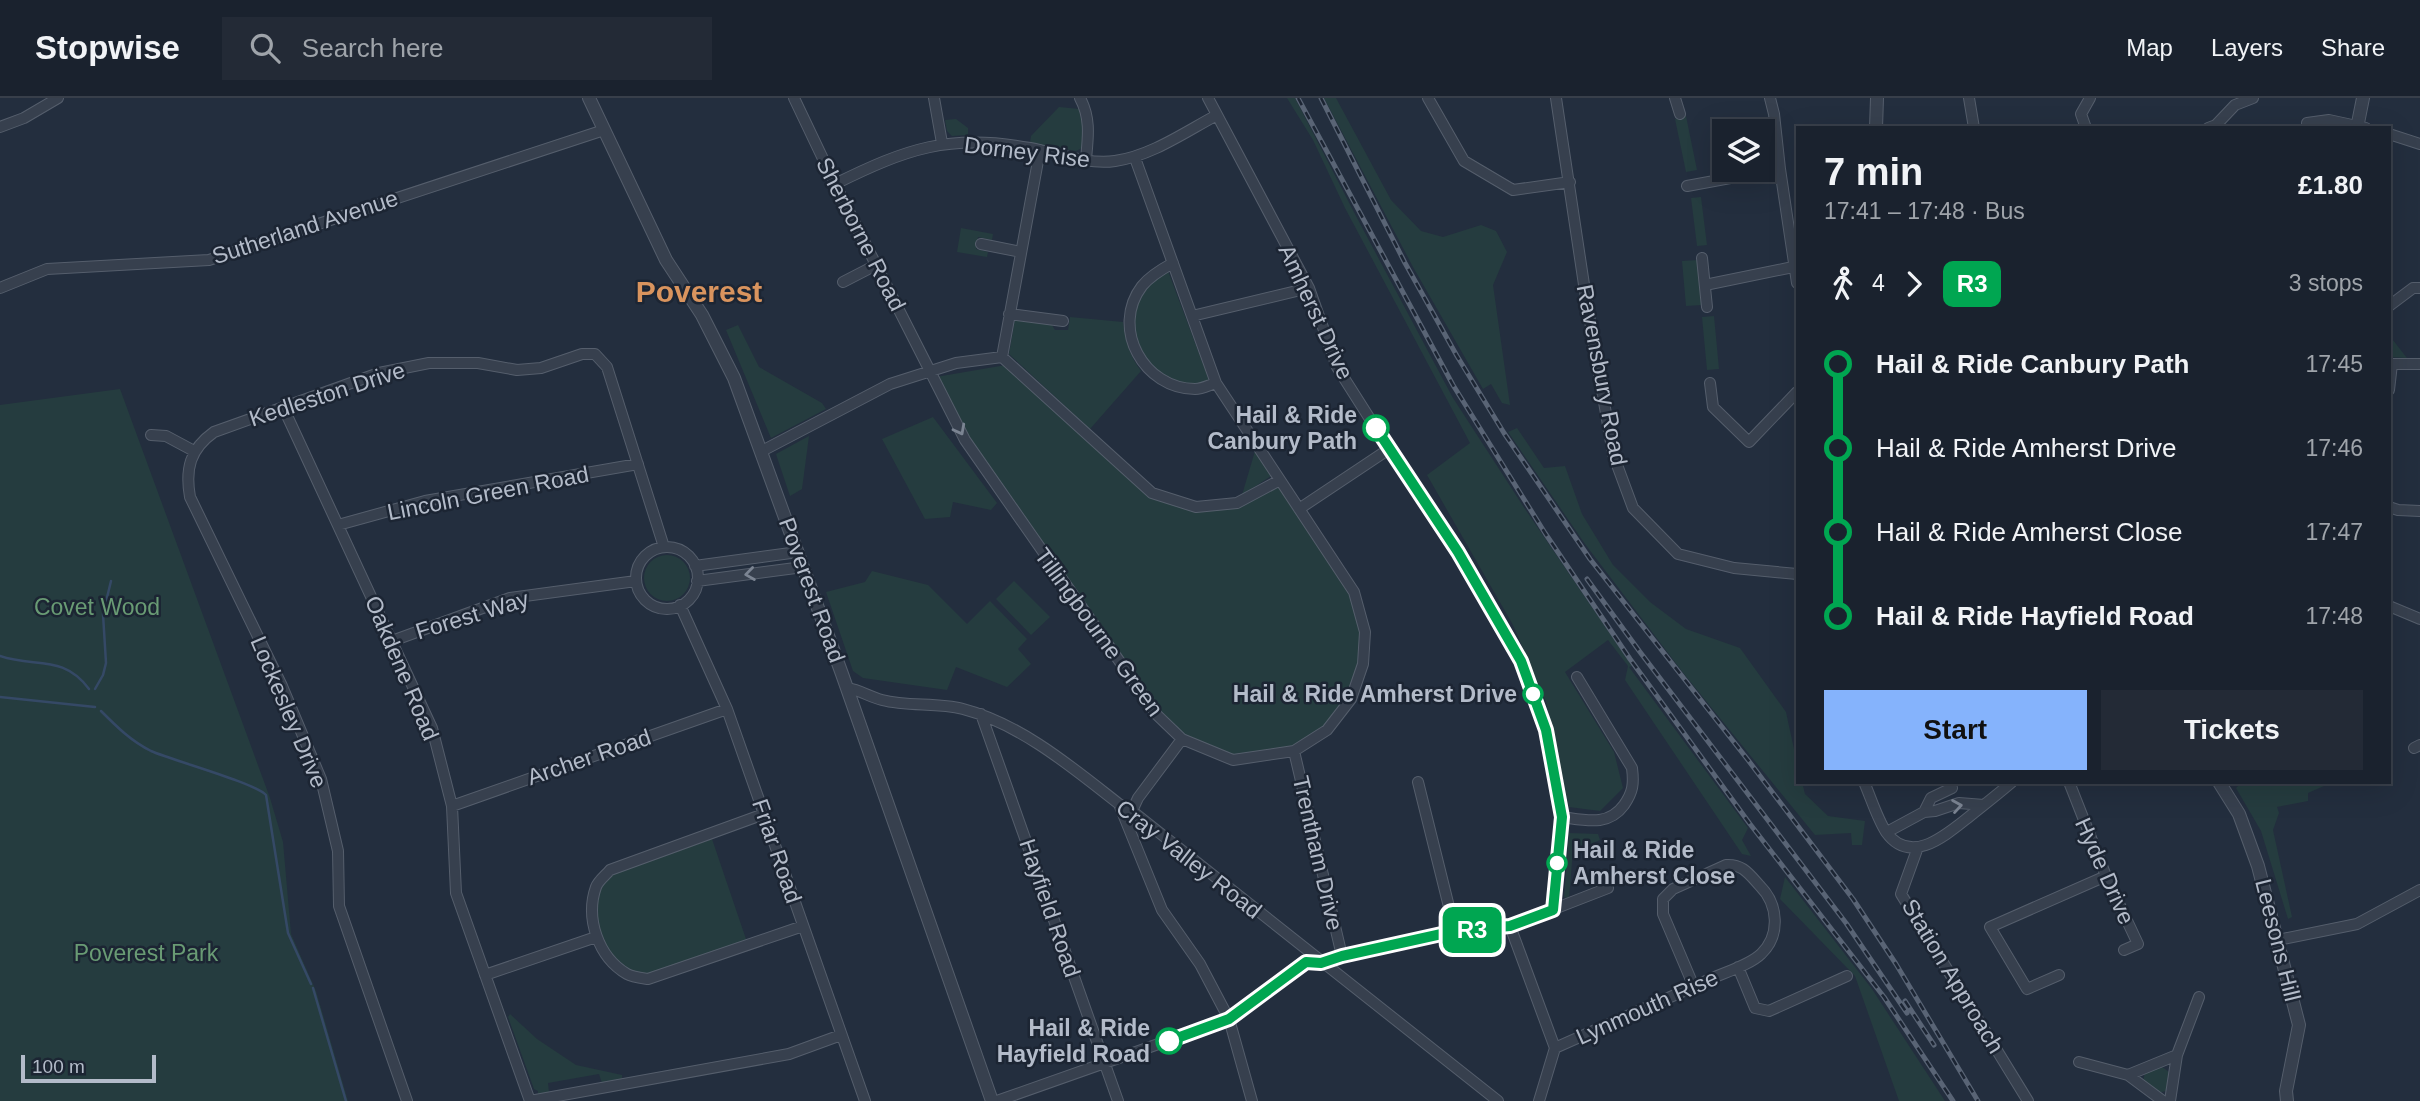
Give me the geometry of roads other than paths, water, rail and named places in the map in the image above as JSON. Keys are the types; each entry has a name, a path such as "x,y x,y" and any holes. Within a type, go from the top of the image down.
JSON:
{"street":[{"path":"0,127 24,118 58,98"},
{"name":"Poverest Road","path":"589,98 666,260 702,316 734,378 847,688 992,1101"},
{"name":"Sherborne Road","path":"794,98 929,370"},
{"path":"934,98 942,143"},
{"path":"1080,98 1086,108 1089,128 1086,159"},
{"name":"Amherst Drive","path":"1208,98 1309,288 1337,367 1458,552 1521,661 1546,730 1562,817 1553,910"},
{"path":"1428,98 1464,161 1513,190 1570,182"},
{"name":"Ravensbury Road","path":"1556,98 1613,454 1633,508 1678,554 1734,568 1796,574"},
{"path":"1675,98 1680,114"},
{"path":"1770,98 1796,280"},
{"path":"1876,126 1877,98"},
{"path":"1969,98 1974,126"},
{"path":"2085,126 2081,114 2090,98"},
{"path":"2213,126 2235,105 2253,98"},
{"path":"2360,126 2363,98"},
{"name":"Dorney Rise","path":"835,184 886,159 942,143 978,142 1111,162 1135,158 1217,115"},
{"path":"2307,123 2329,120 2356,126"},
{"name":"Sutherland Avenue","path":"0,288 47,269 209,260 604,130"},
{"path":"2391,135 2420,144"},
{"path":"1002,357 1040,150"},
{"name":"Tillingbourne Green","path":"929,370 965,440 1000,492 1157,715 1182,739 1233,760 1294,751 1327,730 1351,699 1363,664 1365,632 1353,592 1216,383 1135,158"},
{"path":"1687,186 1780,169"},
{"path":"981,244 1021,252"},
{"path":"1702,258 1707,307"},
{"path":"1173,263 1156,273 1142,287 1133,304 1129,320 1133,346 1146,369 1170,384 1196,389 1216,383"},
{"path":"843,282 876,265"},
{"path":"1705,285 1793,267"},
{"path":"1192,316 1309,288"},
{"path":"2391,304 2413,288 2420,288"},
{"path":"1009,314 1063,321"},
{"name":"Kedleston Drive","path":"194,451 214,432 379,373 429,363 478,363 517,370 541,368 582,354 595,354 607,367 664,547"},
{"path":"762,451 890,383 956,363 1002,357 1152,493 1196,508 1237,503 1280,480"},
{"path":"2391,364 2420,364"},
{"path":"1710,383 1713,407 1749,442 1796,393"},
{"name":"Oakdene Road","path":"283,407 432,728 452,806 456,893 530,1101"},
{"path":"151,435 166,436 194,451"},
{"path":"1299,509 1389,449"},
{"name":"Lockesley Drive","path":"194,451 187,477 190,496 282,687 321,779 338,851 339,906 407,1101"},
{"name":"Lincoln Green Road","path":"338,525 425,501 638,464"},
{"path":"2391,508 2420,511"},
{"path":"664,547 682,551 695,566 697,581 688,599 680,605 661,608 644,599 636,581 640,562 654,549 664,547"},
{"path":"695,566 798,552"},
{"path":"697,581 803,567"},
{"name":"Forest Way","path":"392,641 510,598 636,581"},
{"name":"Friar Road","path":"680,605 727,709 865,1101"},
{"path":"2391,607 2420,619"},
{"path":"1562,817 1608,820 1619,812 1631,795 1634,784 1632,768 1577,677"},
{"name":"Cray Valley Road","path":"847,688 858,689 883,701 960,708 981,714 1050,750 1119,804 1132,811 1498,1101"},
{"name":"Archer Road","path":"452,806 727,709"},
{"name":"Hayfield Road","path":"981,714 1118,1101"},
{"path":"1132,811 1138,798 1182,739"},
{"name":"Trentham Drive","path":"1294,751 1342,956"},
{"path":"1418,782 1455,931"},
{"path":"1865,784 1886,832 1903,845 1918,847 1936,842 2010,784"},
{"name":"Hyde Drive","path":"2070,784 2106,876 2138,944 2124,950"},
{"name":"Leesons Hill","path":"2223,784 2247,834 2299,1025 2286,1091 2287,1101"},
{"path":"1924,812 1931,798 1952,788"},
{"path":"1886,832 1924,812 1959,803 1984,805"},
{"path":"1119,804 1162,909 1200,964 1229,1019 1252,1101"},
{"path":"764,814 610,870 596,885 593,911 596,937 609,959 628,975 648,979 803,926"},
{"name":"Station Approach","path":"1918,847 1901,894 2028,1101"},
{"path":"1694,986 1663,914 1663,899 1673,889 1726,865 1735,864 1743,868 1766,892 1774,906 1775,920 1771,939 1761,954 1738,967 1755,1008 1769,1011 1847,976"},
{"path":"2059,975 2022,991 1990,927 2106,876"},
{"path":"997,1101 1229,1019 1306,962 1321,963 1455,931 1510,926 1608,888"},
{"path":"2278,940 2357,924 2420,890"},
{"path":"1510,926 1555,1048 1539,1101"},
{"path":"485,975 596,937"},
{"name":"Lynmouth Rise","path":"1555,1048 1738,967"},
{"path":"2170,1101 2177,1055 2199,997"},
{"path":"530,1101 789,1054 841,1035"},
{"path":"2128,1075 2177,1055"},
{"path":"2079,1062 2128,1075 2163,1101"}],"waterway":[{"path":"95,689 106,663 103,614 111,581"},
{"path":"0,656 59,666 79,678 89,689"},
{"path":"0,697 95,707"},
{"path":"101,711 131,738 151,751 247,784 266,795 288,933 311,984"},
{"path":"313,988 346,1101"}],"railway":[{"path":"1298,98 1453,385 1545,533 1630,659 1750,824 1884,997 1953,1101"},
{"path":"1321,98 1405,263 1504,433 1590,559 1853,899 1896,964 1978,1101"},
{"path":"1587,579 1846,923 1907,1013"},
{"path":"1905,1001 1934,1045"}],"place":[{"name":"Hail & Ride Canbury Path","path":"1376,428"},
{"name":"Hail & Ride Amherst Drive","path":"1533,694"},
{"name":"Hail & Ride Amherst Close","path":"1557,863"},
{"name":"Hail & Ride Hayfield Road","path":"1169,1041"}],"district":[{"name":"Poverest","path":"699,291"}],"park label":[{"name":"Covet Wood","path":"97,607"},
{"name":"Poverest Park","path":"146,953"}]}
